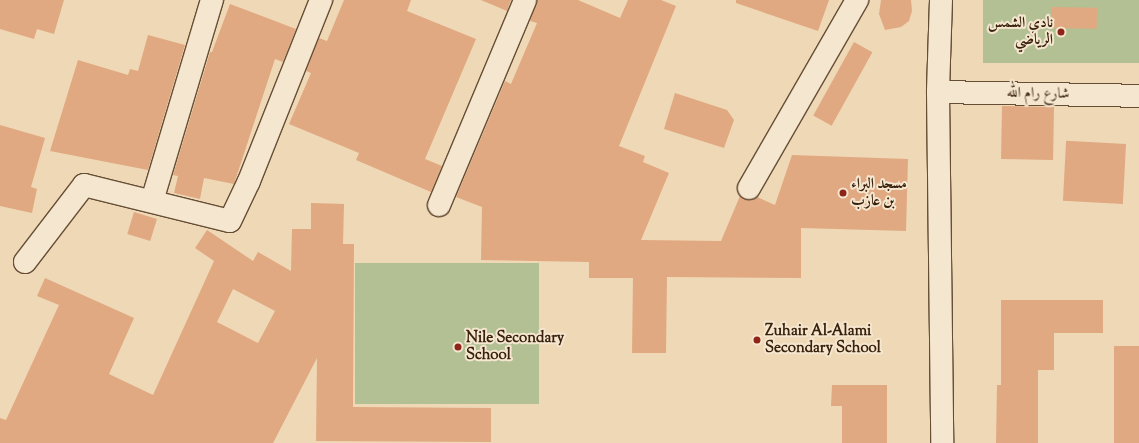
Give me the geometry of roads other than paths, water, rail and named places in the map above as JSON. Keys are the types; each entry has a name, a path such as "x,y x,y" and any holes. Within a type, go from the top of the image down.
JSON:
{"street":[{"path":"152,202 212,0"},
{"path":"26,262 84,185 230,220 249,180 321,0"},
{"path":"439,205 525,0"},
{"path":"749,188 857,0"},
{"path":"941,0 938,92 942,443"},
{"name":"شارع رام الله","path":"938,92 1139,96"}],"place":[{"name":"نادي الشمس الرياضي","path":"1061,32"},
{"name":"مسجد البراء بن عازب","path":"843,193"},
{"name":"Zuhair Al-Alami Secondary School","path":"757,340"},
{"name":"Nile Secondary School","path":"458,347"}]}
